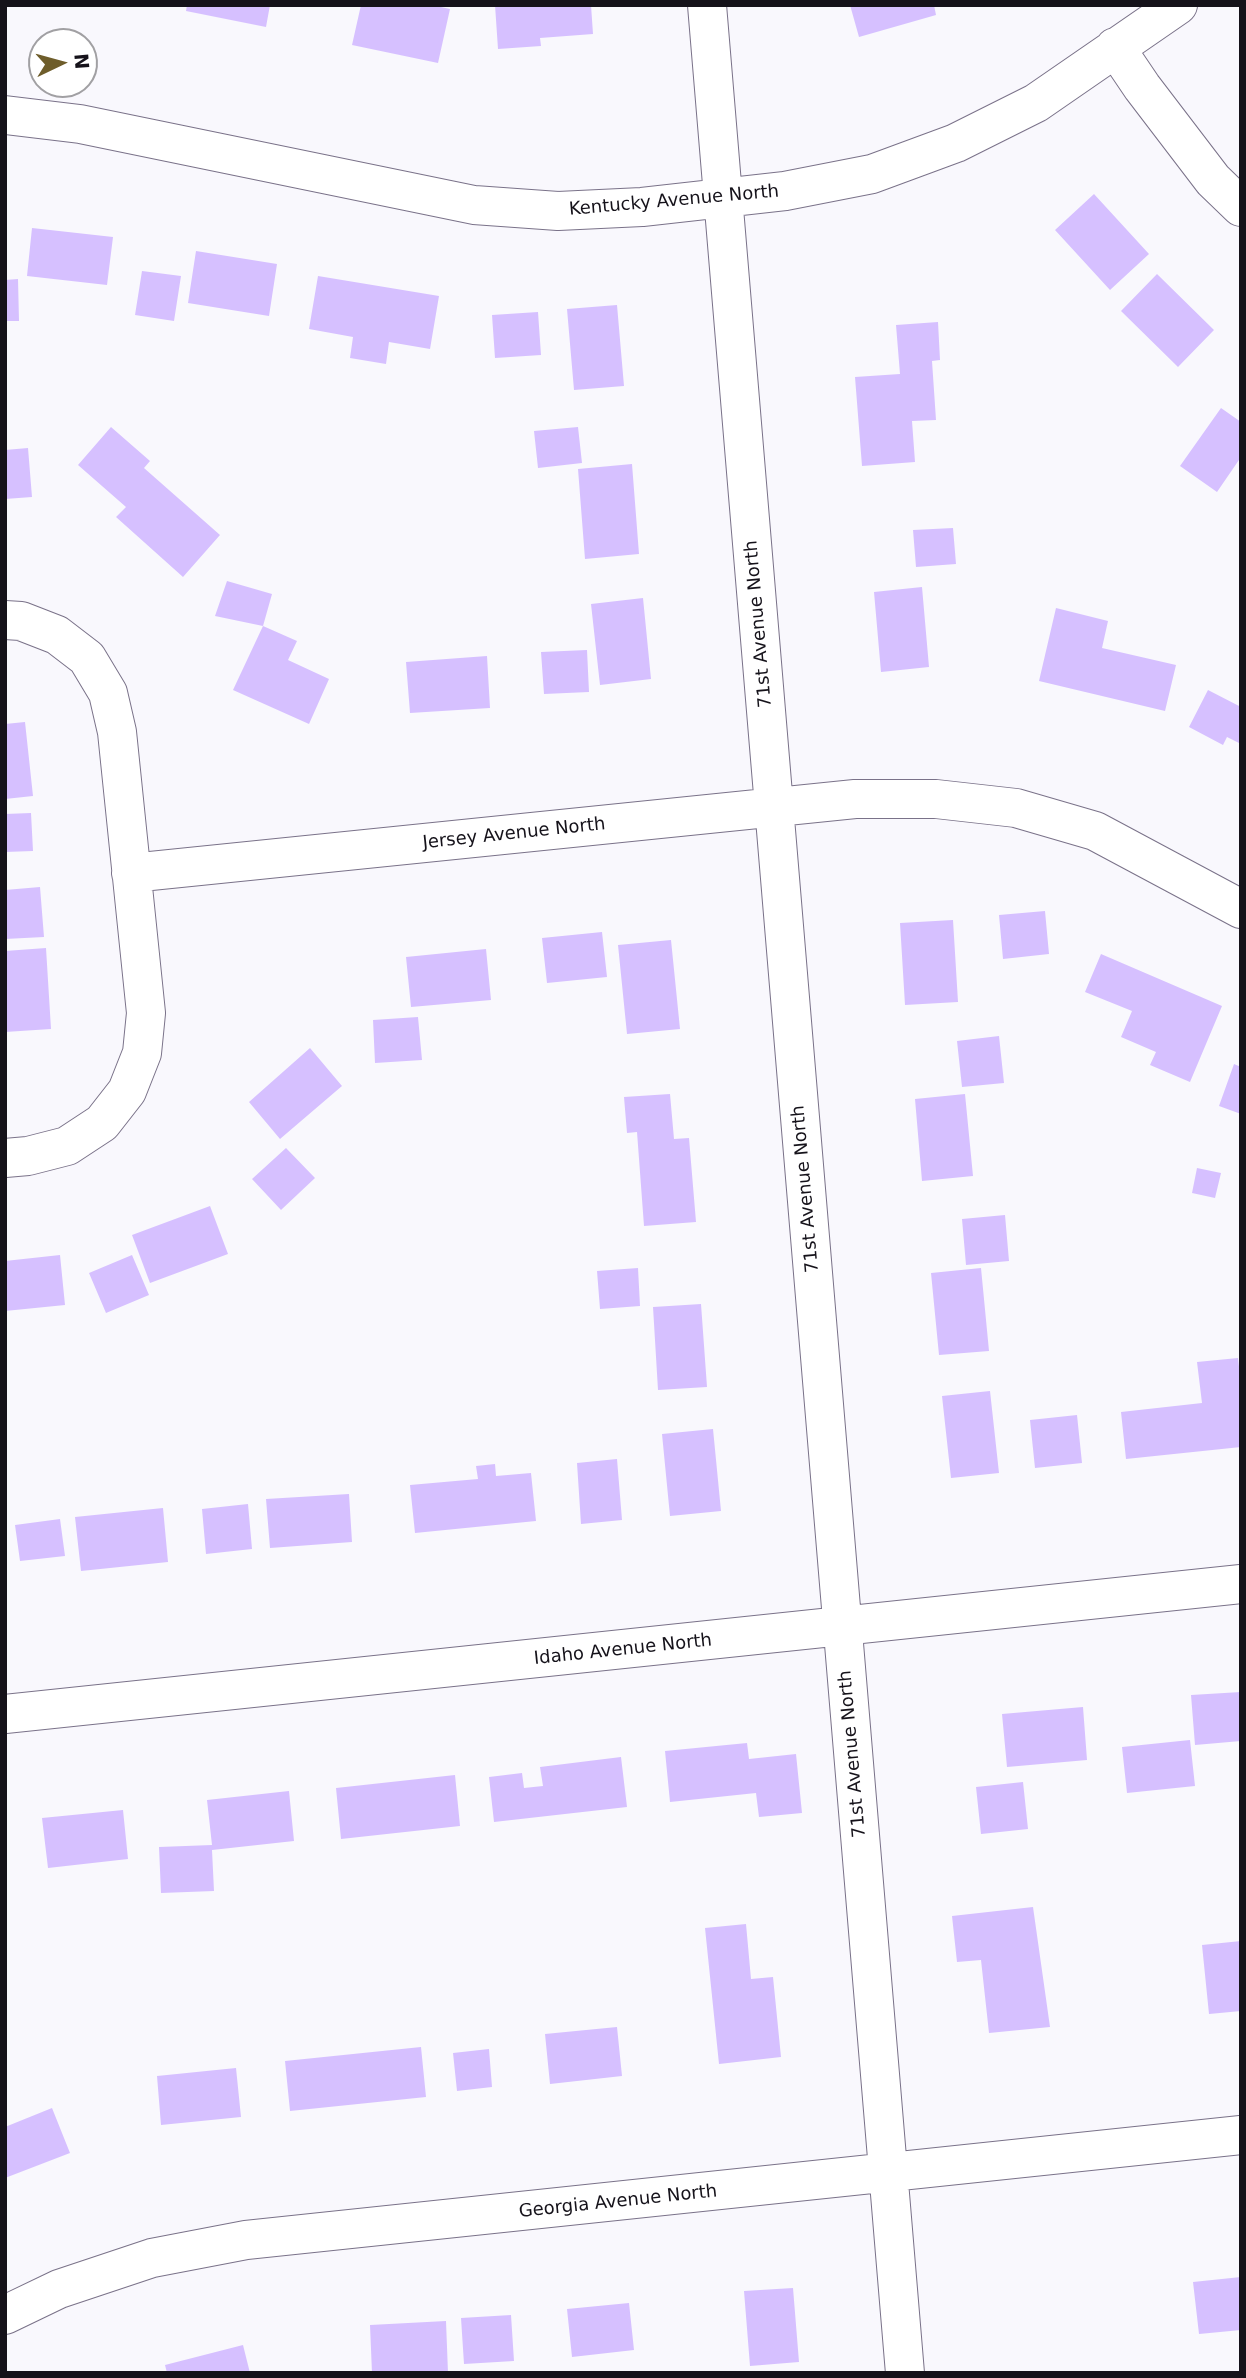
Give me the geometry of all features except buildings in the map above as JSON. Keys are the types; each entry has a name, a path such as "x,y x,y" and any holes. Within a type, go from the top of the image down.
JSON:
{"street":[{"name":"71st Avenue North","path":"707,5 905,2373"},
{"name":"Kentucky Avenue North","path":"5,115 80,124 474,205 558,211 642,207 785,191 872,174 956,143 1037,103 1178,5"},
{"path":"1115,47 1213,180 1241,207"},
{"path":"5,620 21,621 57,635 87,658 108,693 117,732 146,1013 142,1053 127,1091 102,1123 67,1146 28,1156 5,1158"},
{"name":"Jersey Avenue North","path":"131,873 855,799 936,799 1016,808 1095,831 1241,909"},
{"name":"Idaho Avenue North","path":"5,1714 1241,1584"},
{"name":"Georgia Avenue North","path":"5,2315 59,2289 152,2258 246,2240 1241,2135"}]}
